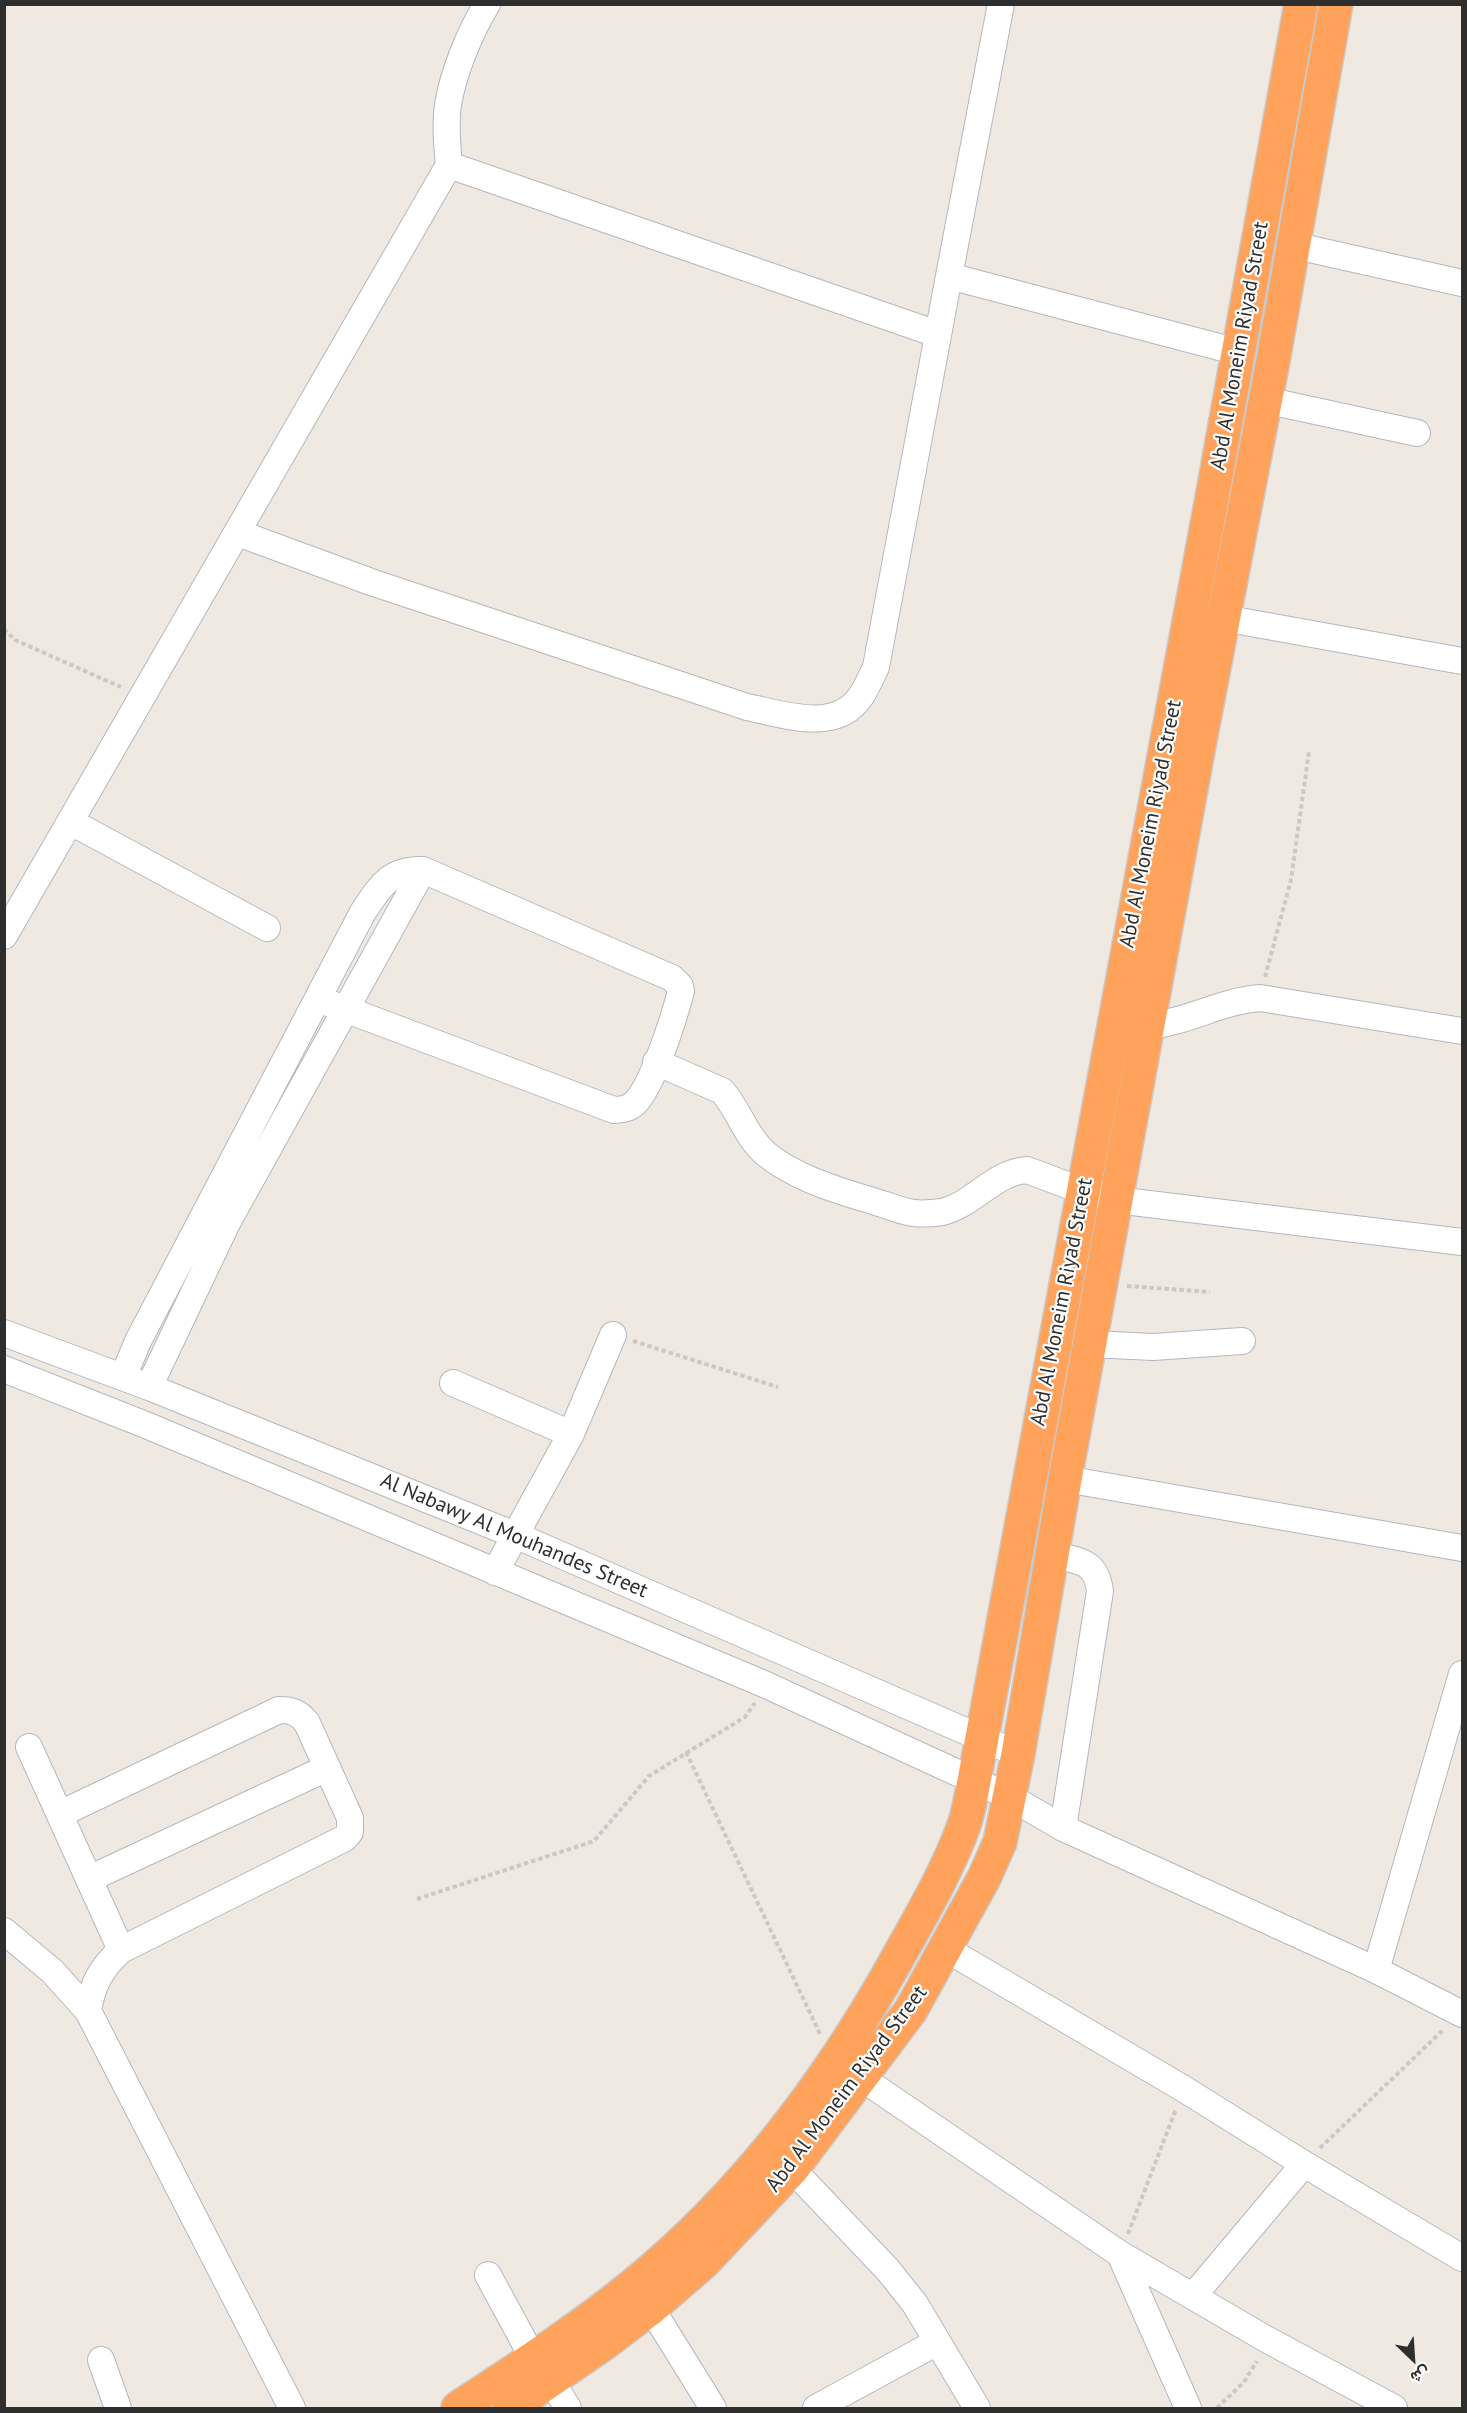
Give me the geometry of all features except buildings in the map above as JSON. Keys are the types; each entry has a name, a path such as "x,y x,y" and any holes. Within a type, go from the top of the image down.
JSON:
{"highway":[{"name":"Abd Al Moneim Riyad Street","path":"458,2409 542,2369 602,2345 651,2308 704,2262 792,2169 846,2070 877,1995 950,1860 964,1823 974,1781 1212,498 1301,4"},
{"name":"Abd Al Moneim Riyad Street","path":"510,2409 542,2369 587,2321 686,2238 731,2192 773,2143 846,2070 911,2010 984,1878 1000,1842 1018,1754 1065,1479 1223,618 1273,361 1336,4"},
{"path":"1238,352 1273,361"},
{"path":"1212,498 1245,506"},
{"path":"1055,1338 1091,1344"}],"street":[{"path":"4,936 449,165 448,105 468,43 487,4"},
{"path":"238,533 371,582 747,706 810,719 838,715 849,709 860,698 876,667 1001,4"},
{"path":"449,165 937,334"},
{"path":"1292,244 1462,283"},
{"path":"949,276 1238,352"},
{"path":"1265,400 1417,433"},
{"path":"1223,618 1462,661"},
{"path":"71,822 267,928"},
{"path":"147,1425 155,1389 227,1224 423,870"},
{"path":"123,1377 138,1341 363,912 390,878 400,872 423,870 676,981 681,986 656,1062 642,1095 623,1110 614,1110 318,999"},
{"path":"1149,1026 1170,1024 1228,1003 1260,998 1462,1031"},
{"path":"656,1062 722,1091 765,1154 788,1168 839,1191 915,1214 943,1212 972,1198 1002,1177 1018,1171 1037,1172 1083,1191 1116,1200 1462,1242"},
{"path":"233,1160 258,1168"},
{"name":"Al Nabawy Al Mouhandes Street","path":"4,1333 155,1389 515,1534 1018,1754"},
{"path":"495,1572 571,1434 613,1335"},
{"path":"1091,1344 1153,1347 1242,1341"},
{"path":"10,1371 30,1342"},
{"name":"Al Nabawy Al Mouhandes Street","path":"10,1371 147,1425 764,1684 1010,1797 1063,1828 1376,1970 1462,2012"},
{"path":"453,1383 571,1434"},
{"path":"1065,1479 1462,1548"},
{"path":"1053,1555 1076,1560 1091,1567 1099,1581 1100,1591 1063,1828"},
{"path":"1376,1970 1462,1674"},
{"path":"60,1814 279,1710 295,1712 307,1723 350,1818 351,1826 345,1838 121,1950 108,1962 98,1977 91,1993 88,2011"},
{"path":"29,1747 121,1950"},
{"path":"89,1879 327,1768"},
{"path":"4,1931 52,1971 88,2011 292,2409"},
{"path":"945,1949 1184,2089 1462,2258"},
{"path":"846,2070 1120,2254 1194,2295 1266,2340 1271,2340 1394,2409"},
{"path":"1194,2295 1304,2164"},
{"path":"792,2169 888,2270 915,2304 977,2409"},
{"path":"1120,2254 1188,2409"},
{"path":"488,2275 542,2369 568,2409"},
{"path":"651,2308 713,2409"},
{"path":"816,2409 853,2400 937,2342"},
{"path":"101,2360 118,2409"}],"path":[{"path":"4,629 15,640 142,696"},
{"path":"1260,998 1291,879 1310,751"},
{"path":"1102,1285 1210,1292"},
{"path":"613,1335 778,1387"},
{"path":"417,1899 594,1841 649,1776 745,1717 751,1711 764,1684"},
{"path":"686,1752 846,2070"},
{"path":"1304,2164 1462,2012"},
{"path":"1120,2254 1184,2089"},
{"path":"1217,2409 1244,2382 1271,2340"}]}
